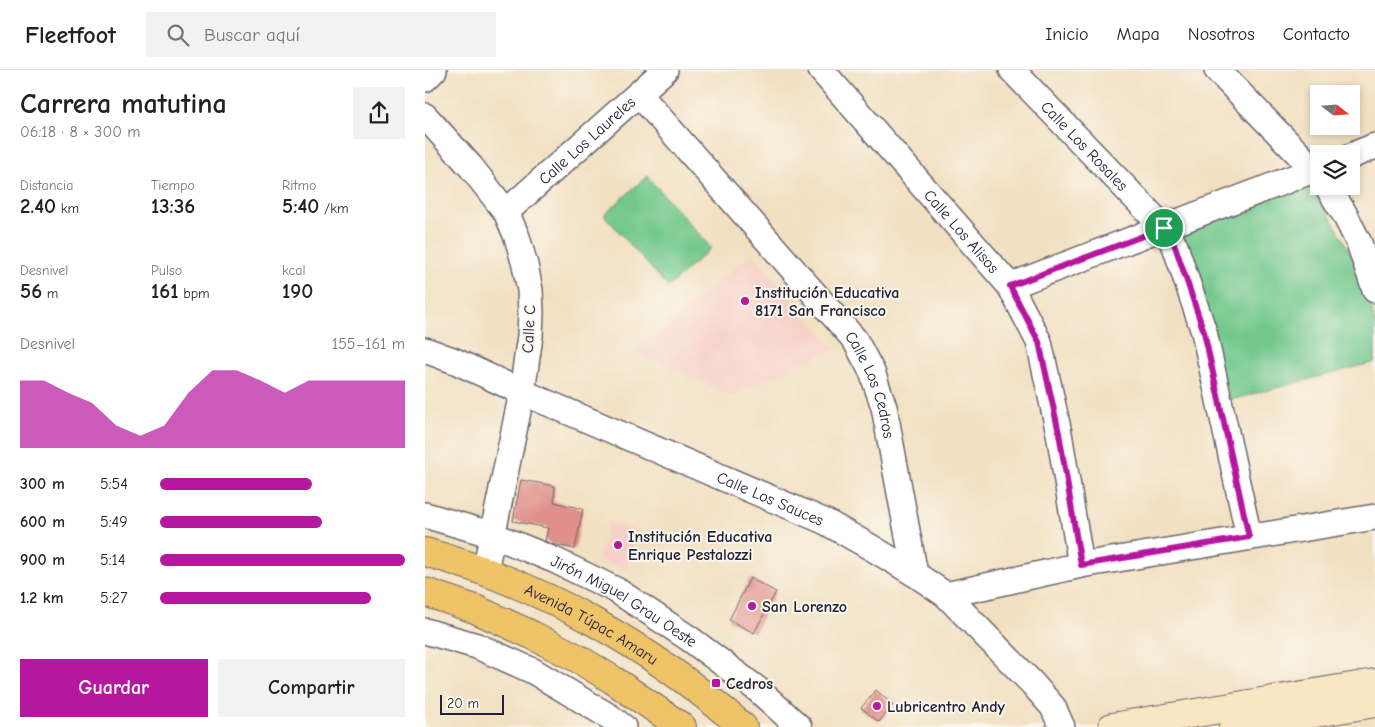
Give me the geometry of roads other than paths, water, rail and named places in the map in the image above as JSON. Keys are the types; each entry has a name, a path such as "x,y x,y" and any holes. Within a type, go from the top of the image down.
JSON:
{"highway":[{"name":"Avenida Túpac Amaru","path":"425,552 485,571 545,596 579,613 629,642 678,674 743,727"},
{"path":"425,592 475,609 533,635 577,658 682,727"}],"street":[{"path":"425,79 434,70"},
{"name":"Calle Los Laureles","path":"506,212 665,70"},
{"name":"Calle Los Alisos","path":"821,70 1010,286 1039,342 1059,433 1081,565"},
{"name":"Calle Los Rosales","path":"1012,70 1164,228 1175,246 1204,332 1249,537"},
{"path":"1217,70 1310,165"},
{"name":"Calle Los Cedros","path":"639,94 855,340 872,372 885,407 915,574"},
{"name":"Calle C","path":"425,116 471,167 506,212 517,237 530,290 530,336 522,392 485,571"},
{"path":"1360,152 1375,146"},
{"path":"1010,286 1164,228 1310,178"},
{"path":"1333,195 1359,243 1375,290"},
{"name":"Calle Los Sauces","path":"425,350 455,361 522,392 826,522 872,548 946,595 1053,707 1062,727"},
{"name":"Jirón Miguel Grau Oeste","path":"425,514 493,534 554,560 616,590 690,639 757,689 799,727"},
{"path":"946,595 1081,565 1375,517"},
{"path":"425,631 477,646 533,671 610,717 623,727"},
{"path":"1112,727 1375,682"},
{"path":"1233,727 1375,704"}],"place":[{"name":"Institución Educativa 8171 San Francisco","path":"745,301"},
{"name":"Institución Educativa Enrique Pestalozzi","path":"618,545"},
{"name":"San Lorenzo","path":"752,606"},
{"name":"Cedros","path":"716,683"},
{"name":"Lubricentro Andy","path":"877,706"}]}
